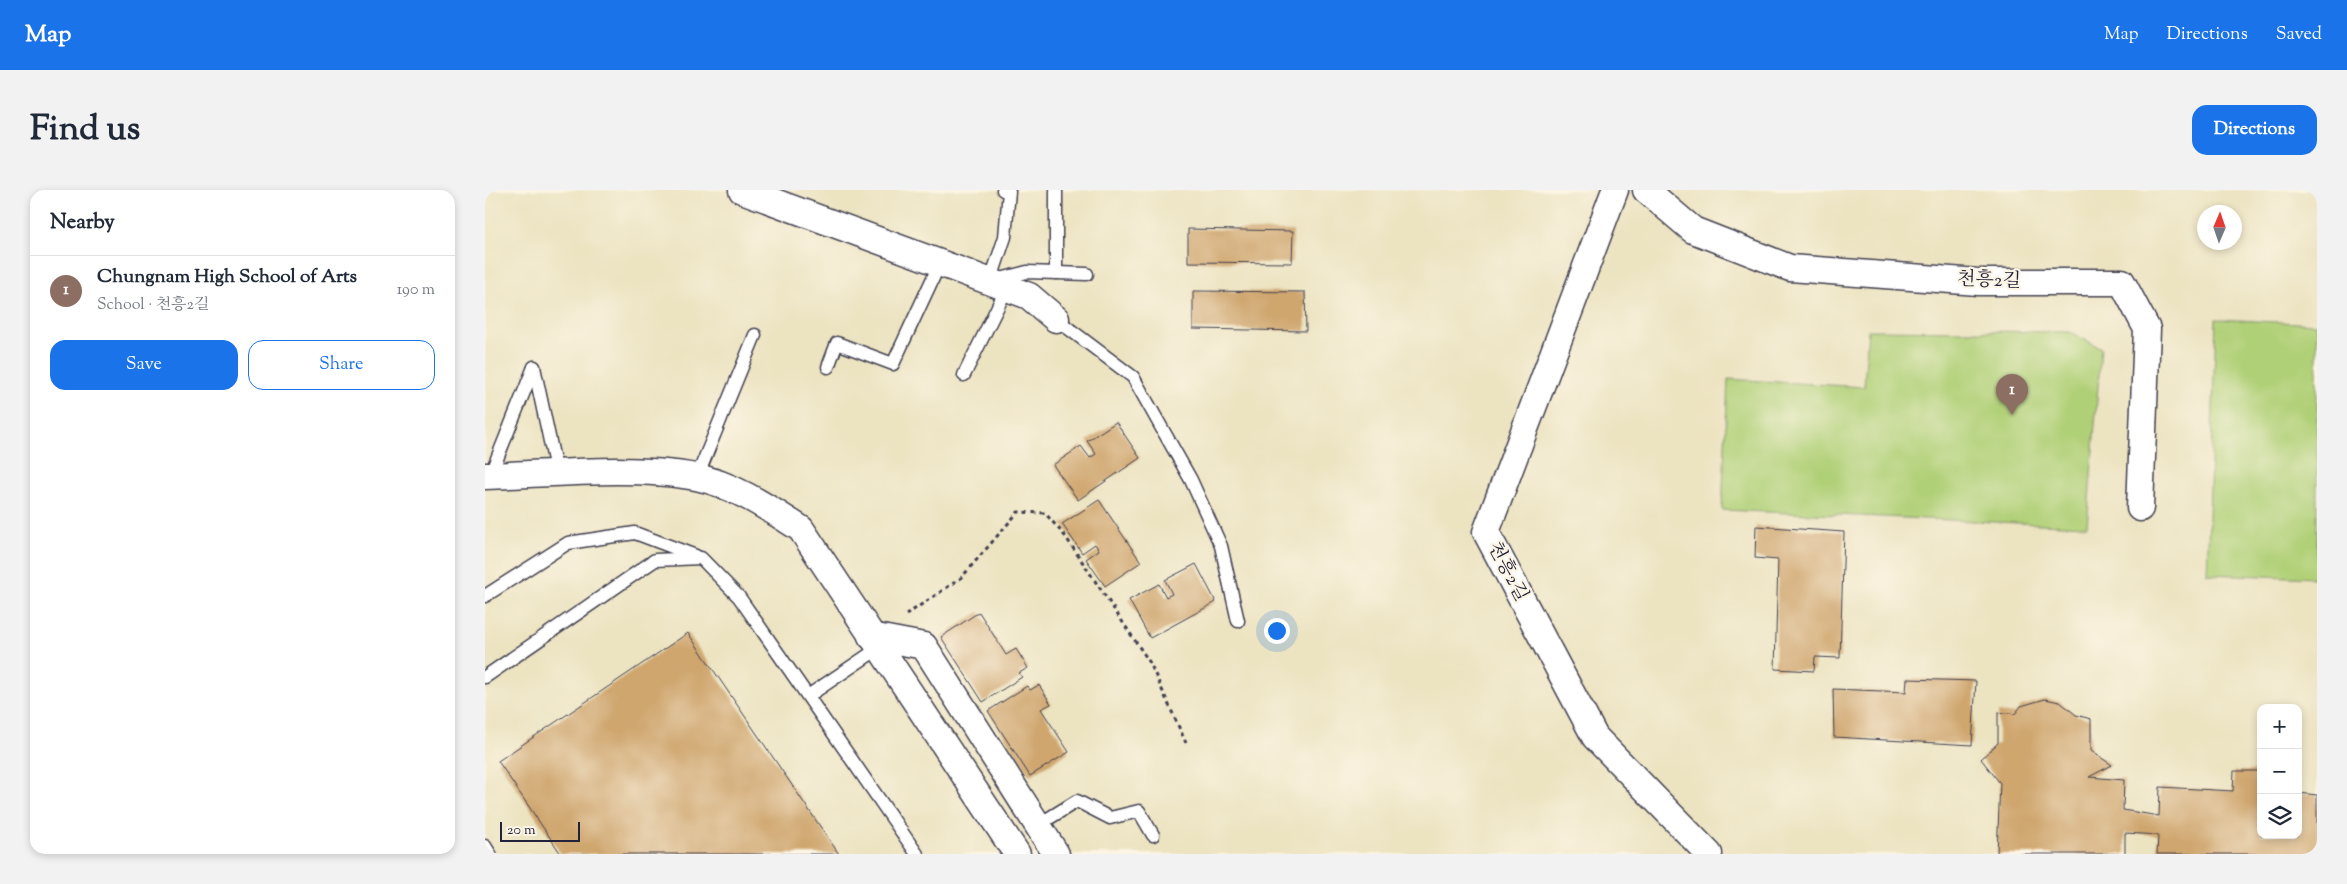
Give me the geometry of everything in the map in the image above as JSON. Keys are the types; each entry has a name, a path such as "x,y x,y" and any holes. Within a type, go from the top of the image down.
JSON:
{"street":[{"path":"742,190 1029,296 1056,319"},
{"name":"천흥2길","path":"1615,190 1485,532 1595,737 1709,854"},
{"name":"천흥2길","path":"1645,190 1693,230 1790,268 1978,282 2122,282 2147,329 2139,508"},
{"path":"487,476 633,472 697,477 754,498 801,529 1017,854"},
{"path":"875,642 924,646 1056,854"}],"lane":[{"path":"964,375 999,285 1009,191 1003,190"},
{"path":"1055,273 1057,190"},
{"path":"828,367 837,343 893,364 940,263"},
{"path":"999,285 1027,272 1087,274"},
{"path":"1056,319 1133,377 1191,480 1221,546 1238,621"},
{"path":"697,477 755,334"},
{"path":"487,476 534,367 557,474"},
{"path":"485,596 568,543 635,533 701,558 739,597 917,854"},
{"path":"485,677 655,560 701,558"},
{"path":"808,696 875,642"},
{"path":"1038,825 1077,800 1110,818 1139,811 1153,835"},
{"path":"485,846 490,854"}],"path":[{"path":"875,642 961,578 1018,512 1045,513 1065,536 1150,663 1186,743"}],"green space":[{"path":"2216,319 2317,324 2317,578 2207,574"},
{"path":"1868,330 2070,332 2101,348 2087,526 1722,510 1728,379 1864,387"}],"building":[{"path":"1188,229 1293,231 1292,263 1188,262"},
{"path":"1193,291 1305,292 1306,331 1193,329"},
{"path":"1116,422 1140,458 1078,500 1053,465 1081,446 1090,458 1096,454 1087,441"},
{"path":"1099,500 1141,562 1105,586 1086,559 1099,550 1095,544 1082,553 1062,524"},
{"path":"1756,526 1844,532 1840,658 1815,657 1814,671 1775,669 1778,560 1755,558"},
{"path":"1196,564 1216,602 1150,638 1129,600 1159,584 1166,597 1172,594 1165,580"},
{"path":"979,612 1006,655 1016,649 1028,668 1019,673 1022,677 983,702 941,637"},
{"path":"688,633 839,854 561,854 498,761"},
{"path":"1907,679 1976,681 1972,745 1834,737 1833,689 1906,692"},
{"path":"1039,685 1051,704 1041,709 1069,752 1030,776 988,711 1027,686 1030,690"},
{"path":"2045,699 2060,702 2076,715 2091,719 2091,751 2112,765 2089,777 2124,780 2123,810 2159,816 2160,787 2233,791 2234,771 2257,771 2257,839 2302,839 2302,793 2317,795 2317,854 2157,854 2158,835 2125,833 2125,854 1997,854 2000,783 1981,759 1998,743 1998,712 2015,714 2021,706"}],"place":[{"name":"Chungnam High School of Arts","path":"2012,415"}]}
